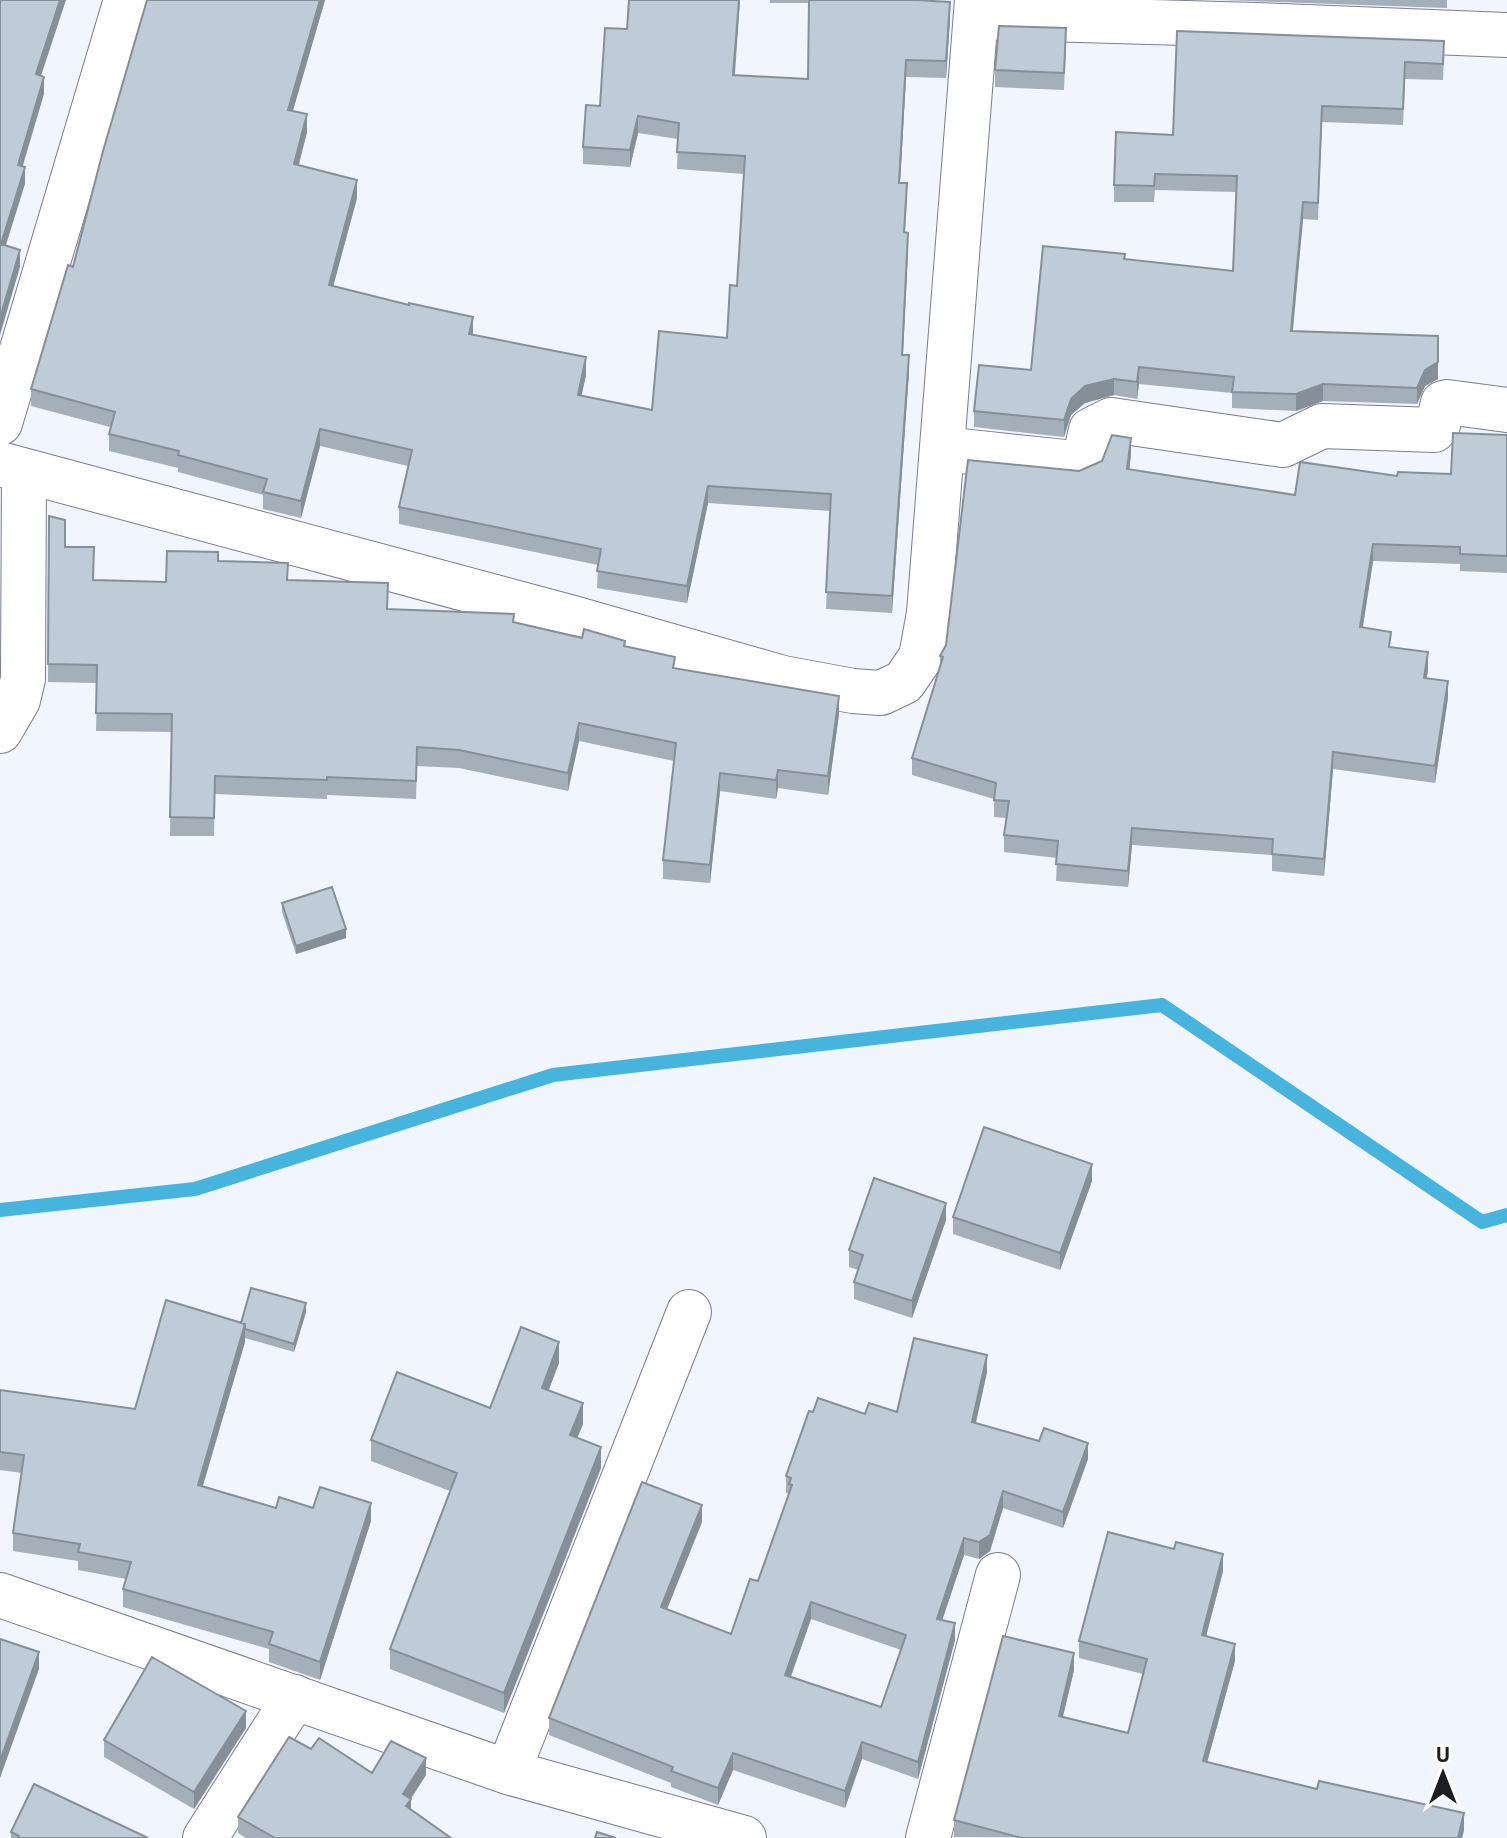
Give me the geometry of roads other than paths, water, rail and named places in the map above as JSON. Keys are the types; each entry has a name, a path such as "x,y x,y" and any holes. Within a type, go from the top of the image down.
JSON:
{"street":[{"path":"0,423 126,0"},
{"path":"0,731 18,700 23,679 12,467 573,618 783,678 881,693 904,682 921,657 929,613 976,9 1257,12 1507,35"},
{"path":"943,449 1074,463 1084,461 1091,430 1111,420 1283,445 1322,426 1434,430 1443,403 1447,402 1507,410"},
{"path":"508,1772 689,1312"},
{"path":"928,1838 998,1575"},
{"path":"0,1595 508,1772 744,1838"},
{"path":"205,1838 295,1697"}],"waterway":[{"path":"0,1210 195,1189 553,1075 1162,1005 1482,1222 1507,1215"}]}
